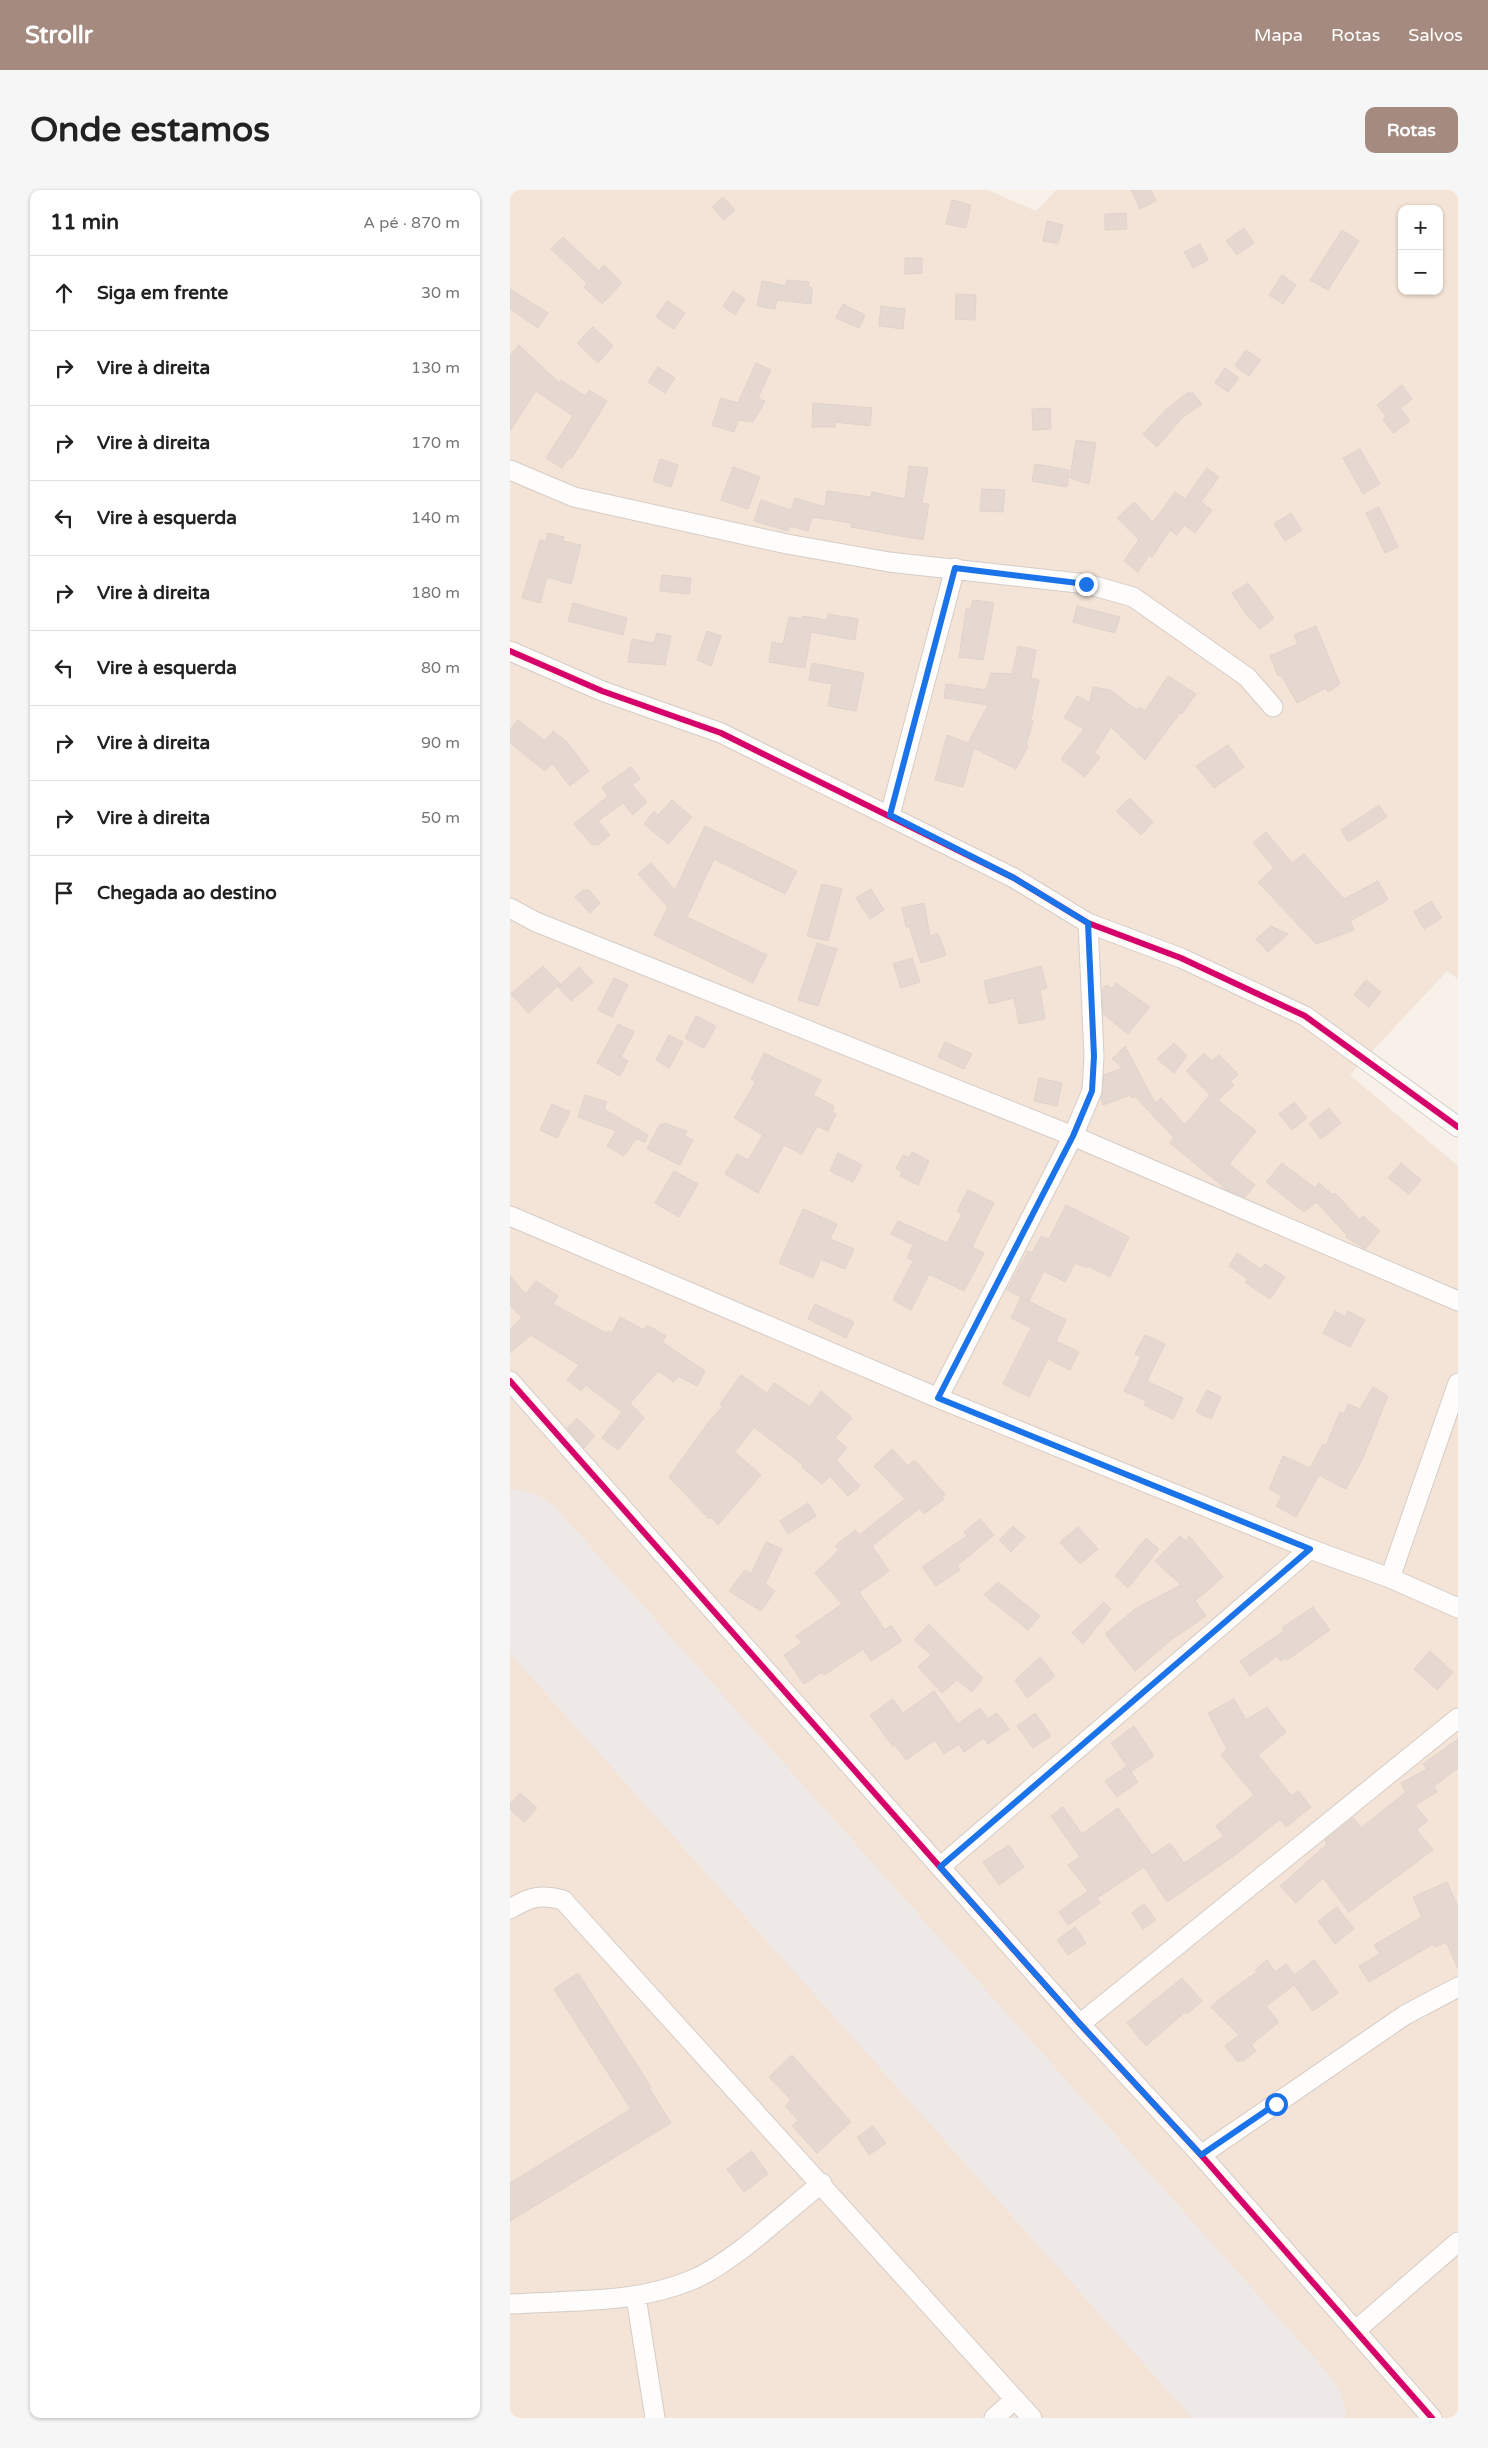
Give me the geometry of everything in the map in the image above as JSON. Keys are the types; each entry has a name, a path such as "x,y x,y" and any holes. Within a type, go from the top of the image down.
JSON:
{"street":[{"path":"510,470 574,497 787,544 889,562 1086,584 1133,597 1247,677 1273,707"},
{"path":"890,815 955,568"},
{"path":"510,651 602,692 721,733 1014,878 1088,923 1181,958 1305,1016 1458,1127"},
{"path":"510,908 536,922 1073,1136 1458,1301"},
{"path":"938,1398 1073,1136 1092,1091 1094,1056 1088,923"},
{"path":"510,1216 938,1398 1310,1549 1390,1578 1458,1608"},
{"path":"510,1382 1080,2024 1201,2155 1432,2418"},
{"path":"1390,1578 1458,1384"},
{"path":"940,1867 1310,1549"},
{"path":"1080,2024 1458,1718"},
{"path":"510,1909 529,1898 548,1896 563,1900 822,2183 1032,2418"},
{"path":"1201,2155 1405,2015 1458,1987"},
{"path":"510,2304 636,2296 694,2279 726,2260 822,2183"},
{"path":"1355,2331 1458,2242"},
{"path":"636,2296 655,2418"},
{"path":"994,2418 1015,2399"}],"shaded area":[{"path":"510,190 988,190 1036,211 1056,190 1458,190 1458,979 1447,971 1350,1075 1458,1166 1458,2418 510,2418"}],"building":[{"path":"1131,190 1151,190 1156,201 1140,209"},
{"path":"723,197 735,210 724,220 712,207"},
{"path":"952,200 971,205 966,228 946,224"},
{"path":"1126,213 1127,229 1105,230 1105,214"},
{"path":"1047,221 1063,225 1058,244 1043,241"},
{"path":"1244,228 1254,243 1237,255 1226,241"},
{"path":"1342,230 1359,241 1328,290 1310,280"},
{"path":"563,237 599,271 604,265 622,283 602,304 584,287 587,283 551,249"},
{"path":"1200,244 1208,260 1193,268 1184,252"},
{"path":"905,258 922,258 922,273 905,274"},
{"path":"1282,275 1296,285 1283,304 1269,295"},
{"path":"787,280 809,282 809,287 812,288 811,304 777,300 775,309 757,306 762,281 786,286"},
{"path":"510,289 548,313 538,328 510,309"},
{"path":"733,291 745,299 735,315 723,306"},
{"path":"956,294 976,295 975,320 955,319"},
{"path":"667,301 685,313 674,329 656,317"},
{"path":"843,304 865,315 859,328 836,318"},
{"path":"881,306 905,309 903,329 879,326"},
{"path":"593,327 613,346 598,363 577,343"},
{"path":"519,345 559,383 561,380 585,396 589,390 607,401 571,459 569,458 562,468 546,458 573,416 536,391 510,431 510,355"},
{"path":"1246,350 1261,360 1249,376 1235,366"},
{"path":"756,363 771,370 758,398 765,401 753,422 738,420 734,432 712,425 721,398 738,403"},
{"path":"658,367 675,378 665,393 648,382"},
{"path":"1225,368 1239,378 1228,392 1215,383"},
{"path":"1402,385 1412,399 1400,408 1410,421 1393,433 1383,419 1386,416 1377,405"},
{"path":"1187,393 1193,393 1202,404 1183,417 1157,447 1143,434 1167,409"},
{"path":"813,403 872,408 870,426 835,422 835,427 812,427"},
{"path":"1050,408 1051,429 1033,430 1032,409"},
{"path":"1076,440 1096,443 1089,484 1070,478"},
{"path":"1360,449 1380,484 1363,494 1343,458"},
{"path":"660,459 678,465 671,487 653,481"},
{"path":"1035,464 1069,470 1067,487 1032,481"},
{"path":"909,466 928,468 922,503 929,504 923,540 851,527 852,523 812,517 808,531 789,526 788,531 754,521 761,500 791,510 795,498 825,507 827,491 871,497 872,492 905,499"},
{"path":"733,467 760,477 748,509 721,500"},
{"path":"1207,468 1219,477 1201,502 1212,510 1195,533 1184,525 1177,535 1170,530 1152,557 1149,555 1138,572 1124,561 1139,540 1117,518 1134,502 1153,522 1175,492 1185,499"},
{"path":"982,489 1005,490 1003,512 980,511"},
{"path":"1379,507 1398,547 1385,553 1366,513"},
{"path":"1291,513 1302,530 1285,541 1274,524"},
{"path":"548,533 564,537 563,541 581,545 571,584 547,577 540,603 522,598 540,540 546,541"},
{"path":"662,575 691,578 689,594 660,591"},
{"path":"1248,583 1274,618 1260,629 1247,615 1232,593"},
{"path":"973,600 994,603 983,660 959,657 966,609 971,609"},
{"path":"573,603 627,618 623,635 568,621"},
{"path":"1077,606 1120,617 1115,633 1073,622"},
{"path":"828,614 858,619 855,640 811,632 805,668 769,662 772,642 783,644 789,617 802,619 802,616 827,620"},
{"path":"1316,626 1340,684 1328,692 1326,688 1297,703 1281,675 1278,676 1270,656 1298,644 1294,635"},
{"path":"707,631 721,636 711,666 697,660"},
{"path":"657,633 671,636 665,665 628,662 632,639 654,643"},
{"path":"1018,646 1036,650 1031,678 1039,680 1031,720 1033,721 1026,746 1028,746 1016,769 974,748 963,787 935,780 947,735 968,743 988,705 944,698 946,684 986,690 991,673 1012,674"},
{"path":"812,663 864,673 856,711 828,706 832,684 809,680"},
{"path":"1168,676 1196,694 1145,760 1111,727 1094,753 1100,757 1085,777 1061,759 1084,729 1064,718 1077,696 1090,703 1093,687 1110,690 1137,710 1139,707 1145,711"},
{"path":"518,720 545,741 553,731 567,742 589,771 570,786 552,763 545,771 510,743 510,729"},
{"path":"1228,745 1244,767 1214,788 1196,766"},
{"path":"631,767 640,779 632,785 647,802 633,815 623,803 598,821 610,835 598,845 592,845 574,824 608,796 602,787"},
{"path":"1130,798 1153,822 1141,835 1116,811"},
{"path":"672,800 692,817 668,844 644,824 654,811 658,815"},
{"path":"1379,805 1387,817 1348,842 1341,830"},
{"path":"705,826 797,871 785,894 714,859 687,917 767,955 753,983 654,935 668,907 638,874 651,863 675,890"},
{"path":"1266,832 1292,863 1304,854 1344,899 1378,881 1388,900 1350,921 1354,930 1316,944 1258,882 1274,868 1253,843"},
{"path":"822,884 842,889 828,941 807,936"},
{"path":"871,889 884,910 870,919 856,898"},
{"path":"583,890 589,890 600,903 590,913 575,897"},
{"path":"1431,901 1442,918 1424,929 1414,912"},
{"path":"924,903 930,936 938,933 946,955 921,963 909,926 906,927 902,908"},
{"path":"1271,926 1288,934 1268,952 1256,939"},
{"path":"817,943 837,949 818,1006 798,1000"},
{"path":"912,958 920,982 901,988 893,964"},
{"path":"543,966 560,984 528,1013 511,994"},
{"path":"1041,966 1047,988 1040,990 1045,1019 1019,1024 1014,998 989,1004 984,981"},
{"path":"579,967 593,982 571,1001 558,987"},
{"path":"614,978 628,985 612,1017 598,1010"},
{"path":"1366,980 1381,992 1369,1007 1354,995"},
{"path":"1116,983 1150,1007 1128,1034 1103,1014 1102,990 1106,985 1112,989"},
{"path":"696,1016 716,1026 704,1048 685,1038"},
{"path":"618,1024 634,1032 621,1057 628,1061 620,1076 597,1063"},
{"path":"669,1035 683,1042 669,1068 656,1060"},
{"path":"945,1042 972,1054 964,1069 938,1057"},
{"path":"1174,1043 1187,1056 1174,1073 1157,1059"},
{"path":"1125,1046 1155,1103 1161,1098 1185,1125 1210,1095 1186,1071 1204,1053 1212,1061 1219,1055 1238,1074 1230,1082 1234,1085 1218,1100 1256,1131 1229,1164 1255,1185 1245,1197 1227,1190 1170,1143 1174,1138 1135,1096 1132,1098 1130,1095 1103,1105 1101,1099 1104,1075 1123,1068 1112,1059"},
{"path":"764,1053 821,1080 813,1095 834,1106 832,1112 836,1114 828,1131 817,1126 802,1154 784,1145 758,1193 725,1174 737,1154 748,1160 763,1135 734,1118 756,1082 751,1079"},
{"path":"1039,1078 1062,1083 1057,1106 1034,1101"},
{"path":"585,1095 607,1102 604,1109 648,1135 645,1142 636,1139 624,1156 607,1146 616,1131 578,1117"},
{"path":"1294,1102 1307,1118 1292,1130 1279,1114"},
{"path":"552,1104 570,1112 557,1138 540,1130"},
{"path":"1329,1108 1341,1123 1321,1139 1309,1124"},
{"path":"664,1123 687,1131 684,1136 693,1140 680,1165 647,1149 660,1124 663,1125"},
{"path":"912,1152 929,1161 918,1185 900,1176 902,1172 896,1169 903,1155 909,1158"},
{"path":"838,1153 862,1165 853,1182 830,1171"},
{"path":"1282,1163 1315,1188 1319,1183 1333,1195 1335,1193 1360,1220 1363,1216 1380,1231 1365,1249 1346,1237 1347,1235 1316,1202 1304,1212 1266,1182"},
{"path":"1401,1163 1421,1180 1409,1194 1388,1178"},
{"path":"674,1171 698,1184 679,1217 655,1203"},
{"path":"968,1190 994,1203 972,1247 984,1253 964,1291 929,1274 911,1310 893,1300 913,1261 907,1258 913,1245 891,1234 898,1221 947,1243 962,1214 957,1211"},
{"path":"1066,1205 1129,1237 1110,1277 1088,1266 1087,1268 1075,1263 1065,1282 1044,1271 1029,1301 1007,1290 1028,1251 1032,1253 1041,1236 1049,1239"},
{"path":"803,1209 837,1224 830,1239 854,1249 845,1269 821,1259 813,1278 779,1263"},
{"path":"1237,1253 1261,1269 1265,1264 1285,1277 1270,1299 1245,1282 1248,1279 1229,1266"},
{"path":"510,1276 526,1294 536,1281 558,1296 553,1304 606,1333 608,1331 612,1333 620,1317 644,1330 647,1325 666,1336 662,1342 705,1371 697,1386 678,1376 674,1382 658,1371 630,1403 644,1418 618,1450 602,1438 622,1412 586,1385 581,1391 567,1380 579,1365 531,1335 510,1353 510,1329 522,1318 510,1305"},
{"path":"1021,1297 1066,1320 1056,1341 1079,1352 1070,1370 1048,1359 1029,1397 1003,1384 1031,1328 1011,1318"},
{"path":"815,1304 854,1322 846,1338 808,1319"},
{"path":"1335,1311 1345,1317 1348,1311 1365,1320 1350,1347 1323,1333"},
{"path":"1145,1335 1165,1344 1147,1381 1183,1398 1173,1419 1144,1405 1146,1401 1124,1391 1141,1357 1135,1354"},
{"path":"741,1375 767,1393 774,1383 810,1407 821,1391 852,1418 835,1438 847,1448 836,1460 860,1486 848,1496 830,1476 822,1484 802,1467 803,1465 754,1427 735,1452 761,1475 718,1525 711,1517 709,1519 669,1477 707,1424 723,1406 720,1404"},
{"path":"1373,1387 1388,1396 1363,1458 1346,1489 1319,1475 1296,1517 1276,1506 1282,1496 1269,1489 1283,1456 1310,1468 1323,1444 1326,1446 1340,1412 1344,1414 1348,1404 1360,1409"},
{"path":"1207,1390 1221,1397 1211,1419 1196,1412"},
{"path":"577,1418 595,1436 584,1448 567,1428"},
{"path":"892,1449 908,1466 914,1460 945,1494 942,1497 944,1499 924,1514 920,1508 872,1546 889,1571 859,1592 885,1630 891,1625 902,1641 871,1661 863,1649 824,1675 822,1672 804,1684 784,1655 802,1643 796,1636 842,1604 815,1573 839,1550 835,1546 855,1530 859,1535 905,1499 874,1466"},
{"path":"808,1503 816,1516 788,1534 780,1521"},
{"path":"980,1519 994,1535 957,1566 960,1570 936,1586 922,1567 967,1536 964,1532"},
{"path":"1013,1526 1025,1537 1011,1552 999,1540"},
{"path":"1078,1527 1098,1549 1080,1564 1060,1542"},
{"path":"1180,1536 1186,1541 1189,1536 1223,1577 1195,1601 1206,1616 1172,1639 1135,1671 1105,1634 1135,1609 1181,1585 1155,1561"},
{"path":"1146,1538 1159,1549 1128,1588 1115,1576"},
{"path":"766,1542 782,1549 765,1584 775,1591 761,1611 729,1591 745,1570 751,1574"},
{"path":"998,1582 1040,1616 1028,1630 984,1595"},
{"path":"1104,1602 1111,1609 1083,1644 1072,1633"},
{"path":"1313,1607 1330,1630 1287,1660 1285,1658 1281,1661 1277,1656 1250,1676 1240,1661 1284,1631 1282,1628"},
{"path":"929,1624 983,1678 972,1692 957,1680 942,1693 918,1667 931,1655 914,1640"},
{"path":"1430,1651 1453,1672 1437,1690 1414,1669"},
{"path":"1040,1657 1055,1676 1027,1698 1015,1680"},
{"path":"934,1691 958,1724 980,1708 988,1719 997,1713 1009,1729 988,1744 984,1738 964,1752 959,1744 944,1754 935,1740 906,1760 895,1745 893,1747 870,1715 893,1699 903,1713"},
{"path":"1234,1699 1246,1720 1267,1707 1286,1732 1258,1755 1292,1796 1298,1791 1311,1807 1286,1827 1280,1819 1238,1853 1167,1902 1144,1867 1097,1898 1100,1903 1068,1925 1059,1912 1088,1891 1068,1865 1080,1857 1051,1816 1063,1807 1082,1834 1118,1808 1152,1855 1170,1843 1184,1863 1224,1836 1216,1826 1254,1795 1221,1755 1227,1749 1208,1713"},
{"path":"1035,1713 1051,1736 1033,1748 1017,1726"},
{"path":"1134,1726 1154,1756 1131,1772 1111,1743"},
{"path":"1458,1739 1458,1768 1434,1786 1437,1792 1415,1805 1428,1821 1416,1829 1433,1850 1349,1912 1323,1878 1296,1903 1280,1886 1327,1844 1325,1840 1353,1818 1361,1828 1406,1792 1401,1783 1427,1769 1423,1764"},
{"path":"1127,1766 1138,1782 1117,1797 1105,1781"},
{"path":"520,1793 537,1808 524,1822 510,1809 510,1804"},
{"path":"1009,1845 1024,1867 999,1885 983,1862"},
{"path":"1447,1882 1458,1907 1458,1969 1446,1942 1435,1947 1433,1944 1369,1982 1359,1966 1380,1954 1374,1945 1422,1917 1413,1897"},
{"path":"1144,1904 1156,1920 1143,1929 1132,1913"},
{"path":"1337,1907 1354,1929 1335,1944 1318,1921"},
{"path":"1075,1927 1086,1943 1068,1955 1057,1940"},
{"path":"1267,1960 1275,1972 1286,1964 1294,1975 1314,1960 1338,1993 1313,2011 1294,1985 1266,2006 1279,2022 1251,2045 1256,2051 1243,2061 1237,2061 1225,2046 1239,2035 1211,2007 1257,1972 1255,1970"},
{"path":"578,1973 651,2087 649,2088 671,2123 510,2221 510,2183 631,2109 554,1989"},
{"path":"1182,1978 1202,2001 1187,2014 1185,2012 1146,2046 1127,2023"},
{"path":"792,2055 851,2122 817,2153 792,2126 798,2120 785,2106 791,2100 769,2077"},
{"path":"873,2126 886,2143 869,2155 857,2137"},
{"path":"752,2151 768,2174 744,2192 727,2169"}],"taxiway":[{"path":"1249,2384 1270,2418"}],"runway":[{"path":"510,1555 1280,2418"}],"cycle path":[{"path":"510,651 602,691 721,733 1014,878 1088,923 1181,958 1305,1016 1458,1127"},
{"path":"510,1381 1080,2024 1201,2155 1432,2418"}],"route":[{"path":"1086,584 955,568 890,815 1014,878 1088,923 1090,1014 1094,1056 1092,1091 1073,1136 938,1398 1310,1549 940,1867 1080,2024 1201,2155 1276,2104"}]}
